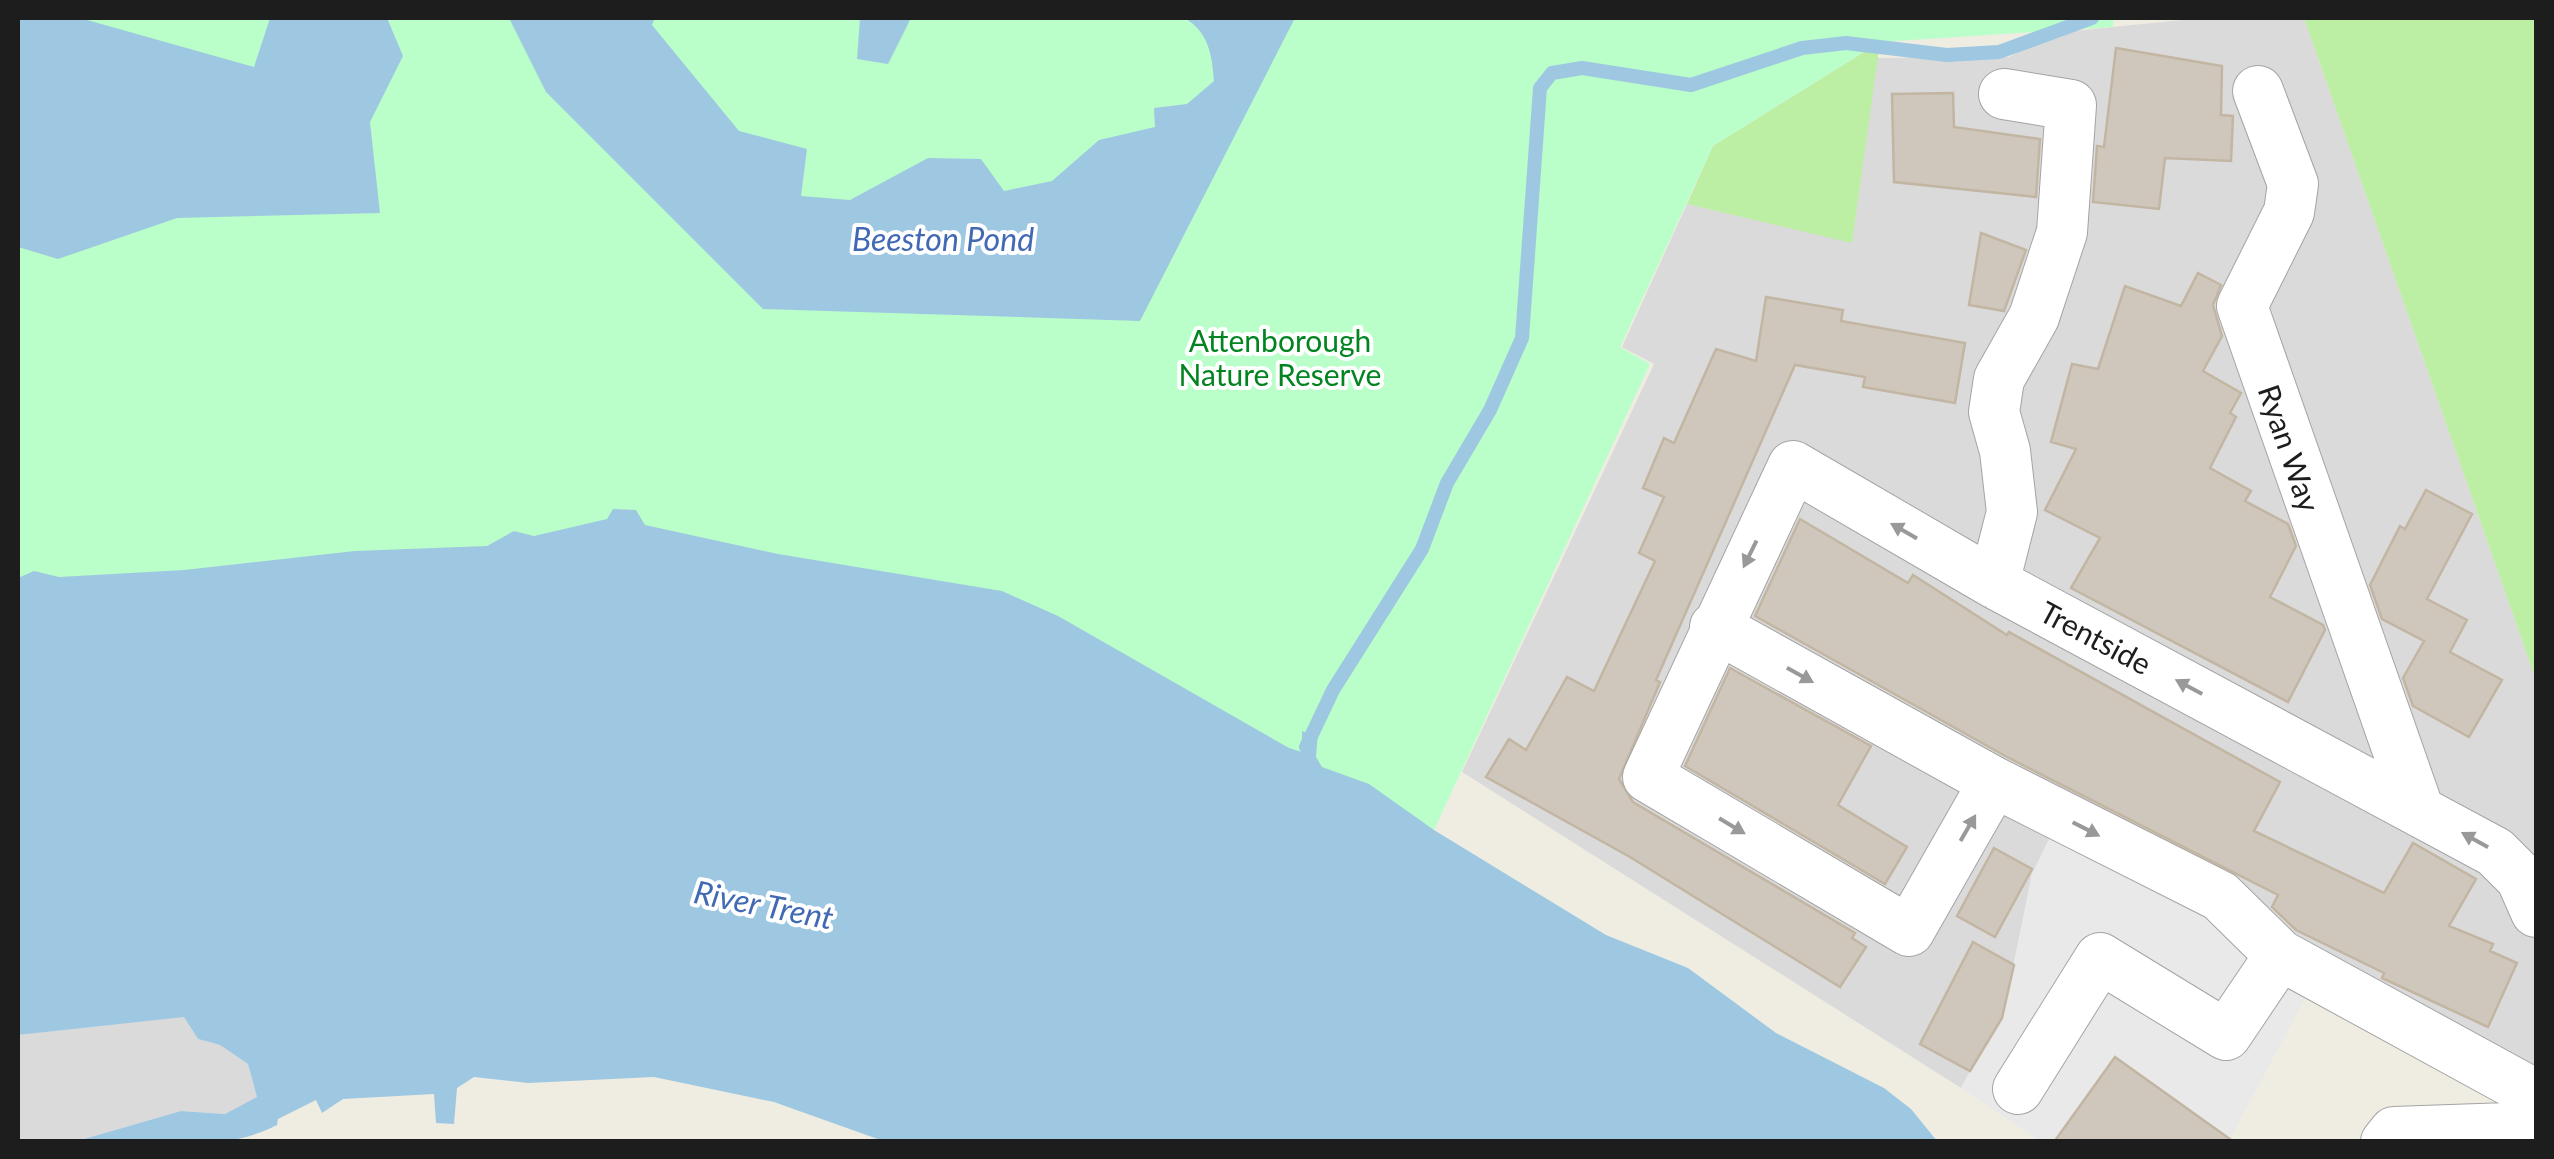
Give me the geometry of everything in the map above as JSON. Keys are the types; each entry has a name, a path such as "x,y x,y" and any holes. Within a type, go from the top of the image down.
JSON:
{"lane":[{"name":"Ryan Way","path":"2258,91 2293,184 2289,212 2242,306 2418,808"},
{"path":"1994,583 2012,512 2005,451 1994,412 1999,379 2034,317 2062,232 2071,105 2004,94"},
{"name":"Trentside","path":"1994,782 1909,931 1648,776 1793,466 1994,583 2496,852 2522,878 2536,912"},
{"path":"1715,627 1994,782 2220,896 2280,955 2536,1095"},
{"path":"2018,1089 2100,958 2226,1036 2280,955"},
{"path":"2386,1142 2394,1132 2508,1128 2536,1107"}],"shaded area":[{"path":"2201,18 2304,18 2536,680 2536,1110 2310,989 2032,874 2005,1007 1961,1088 1462,772 1654,364 1622,347 1687,204 1852,242 1875,74 1873,58 2009,57 2054,33"},
{"path":"2055,826 2202,900 2310,989 2230,1139 2115,1057 2054,1141 2040,1141 1961,1088 2005,1007 2032,874"},
{"path":"184,1016 198,1039 220,1045 248,1064 258,1098 225,1114 181,1111 77,1141 18,1141 18,1035"}],"green space":[{"name":"Attenborough Nature Reserve","path":"18,18 2114,18 2113,27 1880,42 1713,146 1620,347 1650,364 1434,830 1004,592 791,560 18,585"},
{"path":"2304,18 2536,18 2536,680"},
{"path":"1880,42 1852,243 1687,204 1713,146"}],"water":[{"path":"18,18 80,18 254,67 270,18 387,18 403,56 370,122 380,213 177,218 58,259 18,247"},
{"name":"Beeston Pond","path":"509,18 655,18 652,25 739,131 807,149 801,196 850,200 928,158 981,159 1004,191 1052,181 1099,140 1155,127 1154,108 1187,104 1214,81 1208,45 1185,18 1295,18 1140,321 763,309 546,92"},
{"path":"860,18 911,18 888,64 857,59"},
{"name":"River Trent","path":"613,509 636,510 645,525 778,554 1002,591 1058,616 1289,748 1302,752 1302,731 1307,733 1311,728 1318,732 1316,757 1322,767 1369,784 1434,830 1606,935 1688,968 1776,1033 1884,1088 1911,1109 1937,1141 886,1142 774,1102 654,1077 528,1083 474,1077 457,1088 454,1124 436,1123 434,1094 343,1099 322,1113 316,1100 255,1134 206,1144 77,1141 181,1111 225,1114 257,1097 248,1064 220,1045 198,1039 184,1017 18,1035 18,578 34,571 59,577 184,570 355,551 487,546 514,531 534,536 607,519"}],"building":[{"path":"2116,48 2222,66 2221,115 2233,116 2231,161 2165,158 2159,209 2093,202 2097,146 2104,147"},
{"path":"1953,93 1954,127 2040,139 2036,197 1894,182 1892,94"},
{"path":"1981,233 2026,250 2004,311 1969,305"},
{"path":"2198,273 2221,285 2213,305 2222,336 2203,371 2241,393 2230,413 2236,417 2210,468 2251,491 2245,501 2288,524 2296,546 2270,597 2323,625 2325,630 2288,702 2071,588 2100,538 2045,510 2076,449 2051,442 2072,364 2098,369 2125,286 2181,306"},
{"path":"1766,297 1843,310 1841,321 1965,343 1955,403 1863,387 1865,377 1795,365 1656,680 1660,682 1619,779 1633,802 1855,933 1852,938 1866,947 1840,987 1630,857 1486,777 1509,739 1526,750 1567,677 1594,691 1655,561 1639,553 1664,497 1643,488 1664,438 1674,443 1716,349 1756,361"},
{"path":"2426,490 2472,514 2427,599 2467,620 2450,652 2502,680 2469,737 2413,706 2403,678 2424,641 2382,619 2370,585 2400,526 2405,529"},
{"path":"1800,519 1908,583 1913,575 2007,635 2009,632 2280,782 2254,831 2384,893 2413,843 2476,879 2449,926 2493,944 2490,951 2517,963 2488,1027 2382,978 2384,973 2296,930 2272,907 2278,895 2007,757 1755,616"},
{"path":"1730,668 1871,746 1838,805 1907,847 1885,884 1685,766"},
{"path":"1994,848 2032,869 1995,937 1957,916"},
{"path":"1973,942 2014,965 2002,1018 1970,1071 1920,1044"},
{"path":"2115,1057 2234,1142 2054,1142"}],"waterway":[{"path":"1306,747 1333,690 1422,549 1447,483 1490,410 1522,338 1540,88 1552,73 1582,68 1691,85 1802,48 1846,43 1947,55 1999,52 2092,18"}]}
